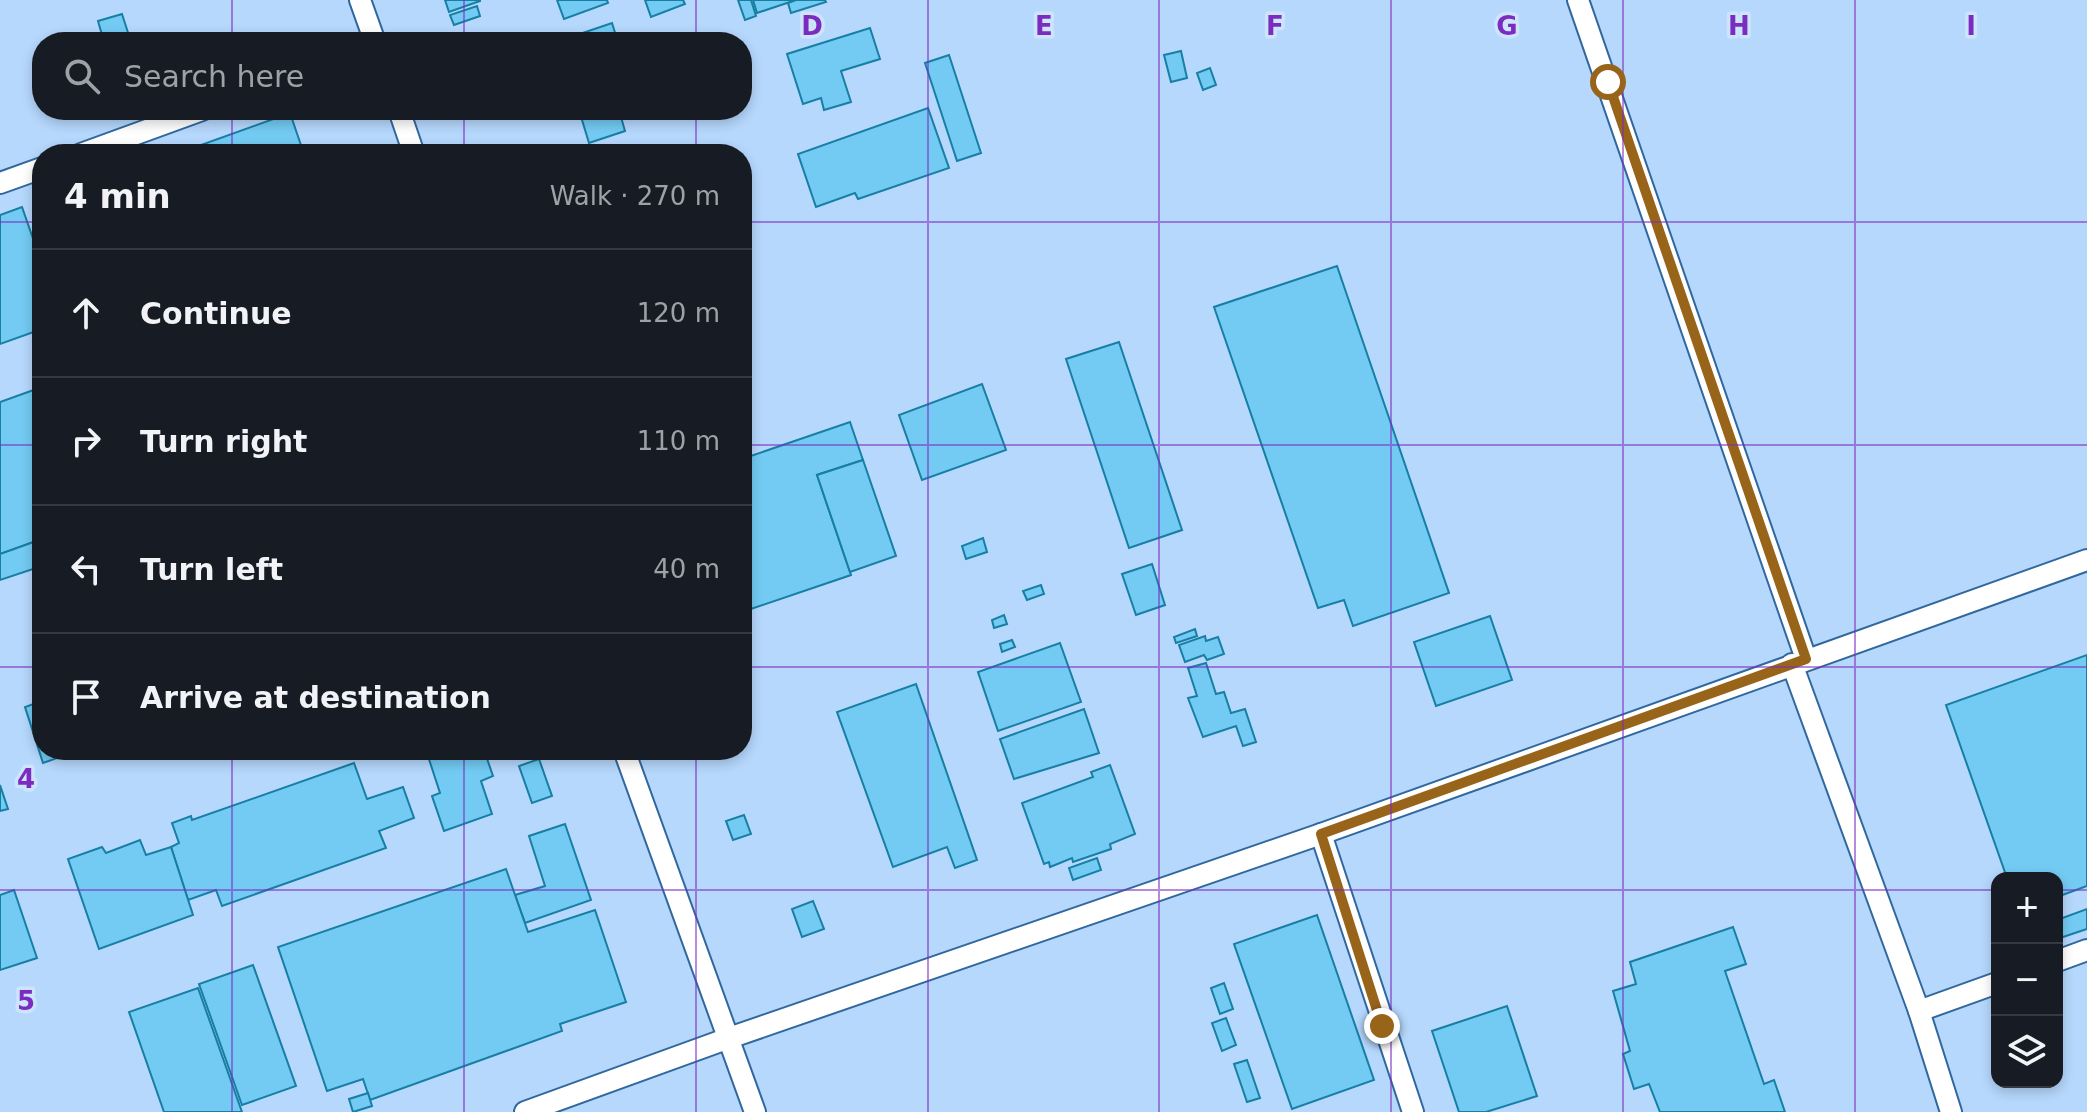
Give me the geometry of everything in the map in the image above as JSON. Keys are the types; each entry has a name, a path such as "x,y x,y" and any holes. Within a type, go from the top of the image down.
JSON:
{"lane":[{"path":"360,0 371,32"},
{"path":"1578,0 1951,1112"},
{"path":"108,144 174,120"},
{"path":"402,120 411,144"},
{"path":"0,183 32,172"},
{"path":"525,1112 729,1038 1321,834 2087,560"},
{"path":"628,760 755,1112"},
{"path":"1321,834 1413,1112"},
{"path":"2063,959 2087,950"},
{"path":"1919,1011 1991,985"}],"building":[{"path":"445,0 480,0 480,1 449,12"},
{"path":"557,0 607,0 608,3 564,19"},
{"path":"645,0 683,0 685,4 651,17"},
{"path":"738,0 751,0 756,16 745,20"},
{"path":"753,0 796,0 757,13"},
{"path":"796,0 826,2 791,13 788,3"},
{"path":"477,6 480,16 454,25 450,15"},
{"path":"122,14 128,32 101,32 98,21"},
{"path":"612,23 615,32 585,32"},
{"path":"870,28 880,59 841,71 851,102 824,110 821,98 803,104 787,54"},
{"path":"1181,51 1187,78 1171,82 1164,55"},
{"path":"949,55 981,153 957,161 925,63"},
{"path":"1210,68 1216,85 1203,90 1197,73"},
{"path":"928,108 949,168 858,199 855,193 816,207 798,154"},
{"path":"271,120 292,120 301,144 204,144"},
{"path":"582,120 622,120 625,131 589,143"},
{"path":"22,207 32,236 32,333 0,344 0,215"},
{"path":"1337,266 1449,593 1353,626 1344,600 1318,608 1214,307"},
{"path":"1119,342 1182,530 1129,548 1066,359"},
{"path":"982,384 1006,450 922,480 899,415"},
{"path":"32,391 32,543 0,554 0,402"},
{"path":"850,422 863,460 817,475 851,575 752,609 752,456"},
{"path":"863,460 896,556 850,572 817,475"},
{"path":"983,538 987,552 966,559 962,546"},
{"path":"32,543 32,569 0,580 0,554"},
{"path":"1152,564 1165,605 1136,615 1122,574"},
{"path":"1041,585 1044,594 1027,600 1023,591"},
{"path":"1004,615 1007,624 994,628 992,620"},
{"path":"1490,616 1512,680 1436,706 1414,642"},
{"path":"1195,629 1197,636 1176,643 1174,637"},
{"path":"1205,636 1206,641 1218,637 1224,654 1207,660 1204,655 1185,662 1179,645"},
{"path":"1012,640 1015,647 1002,652 1000,644"},
{"path":"1060,643 1081,702 998,731 978,672"},
{"path":"2087,655 2087,886 2063,895 2063,872 2005,872 1946,705"},
{"path":"1206,663 1216,694 1224,692 1231,713 1245,709 1256,742 1243,746 1236,726 1203,737 1188,698 1197,696 1188,668"},
{"path":"916,684 977,860 955,868 947,847 893,867 837,712"},
{"path":"32,705 32,729 25,707"},
{"path":"1084,709 1099,753 1014,779 1000,739"},
{"path":"429,760 487,760 493,776 481,781 492,814 444,831 432,796 440,793"},
{"path":"539,760 552,796 532,803 519,766"},
{"path":"354,763 367,799 403,787 414,818 379,831 386,848 222,906 216,890 188,900 171,847 179,843 172,823 191,816 192,820"},
{"path":"1110,765 1135,834 1110,844 1111,849 1073,862 1072,858 1050,867 1049,862 1044,864 1022,803 1093,777 1091,772"},
{"path":"0,785 8,809 0,811"},
{"path":"744,815 751,834 733,840 726,821"},
{"path":"565,824 591,900 525,923 515,895 545,886 529,836"},
{"path":"140,840 146,855 171,847 193,915 99,949 68,859 102,847 106,853"},
{"path":"1097,858 1101,870 1073,880 1069,868"},
{"path":"506,869 528,932 595,910 626,1002 560,1024 562,1031 370,1100 363,1079 327,1091 278,947"},
{"path":"14,890 37,958 0,970 0,895"},
{"path":"813,901 824,929 802,937 792,909"},
{"path":"2087,909 2087,929 2063,937 2063,918"},
{"path":"1317,915 1374,1080 1292,1109 1234,944"},
{"path":"1733,927 1746,964 1725,971 1764,1084 1774,1080 1785,1112 1660,1112 1649,1084 1634,1089 1623,1054 1630,1051 1613,991 1636,984 1630,962"},
{"path":"253,965 296,1086 242,1105 199,984"},
{"path":"1224,983 1233,1009 1220,1014 1211,988"},
{"path":"198,988 242,1112 164,1112 129,1012"},
{"path":"1507,1006 1537,1096 1486,1112 1459,1112 1432,1031"},
{"path":"1226,1018 1236,1045 1222,1051 1212,1023"},
{"path":"1247,1060 1260,1098 1247,1102 1234,1064"},
{"path":"368,1093 372,1106 353,1112 349,1099"}],"route":[{"path":"1382,1026 1321,834 1806,659 1608,82"}]}
